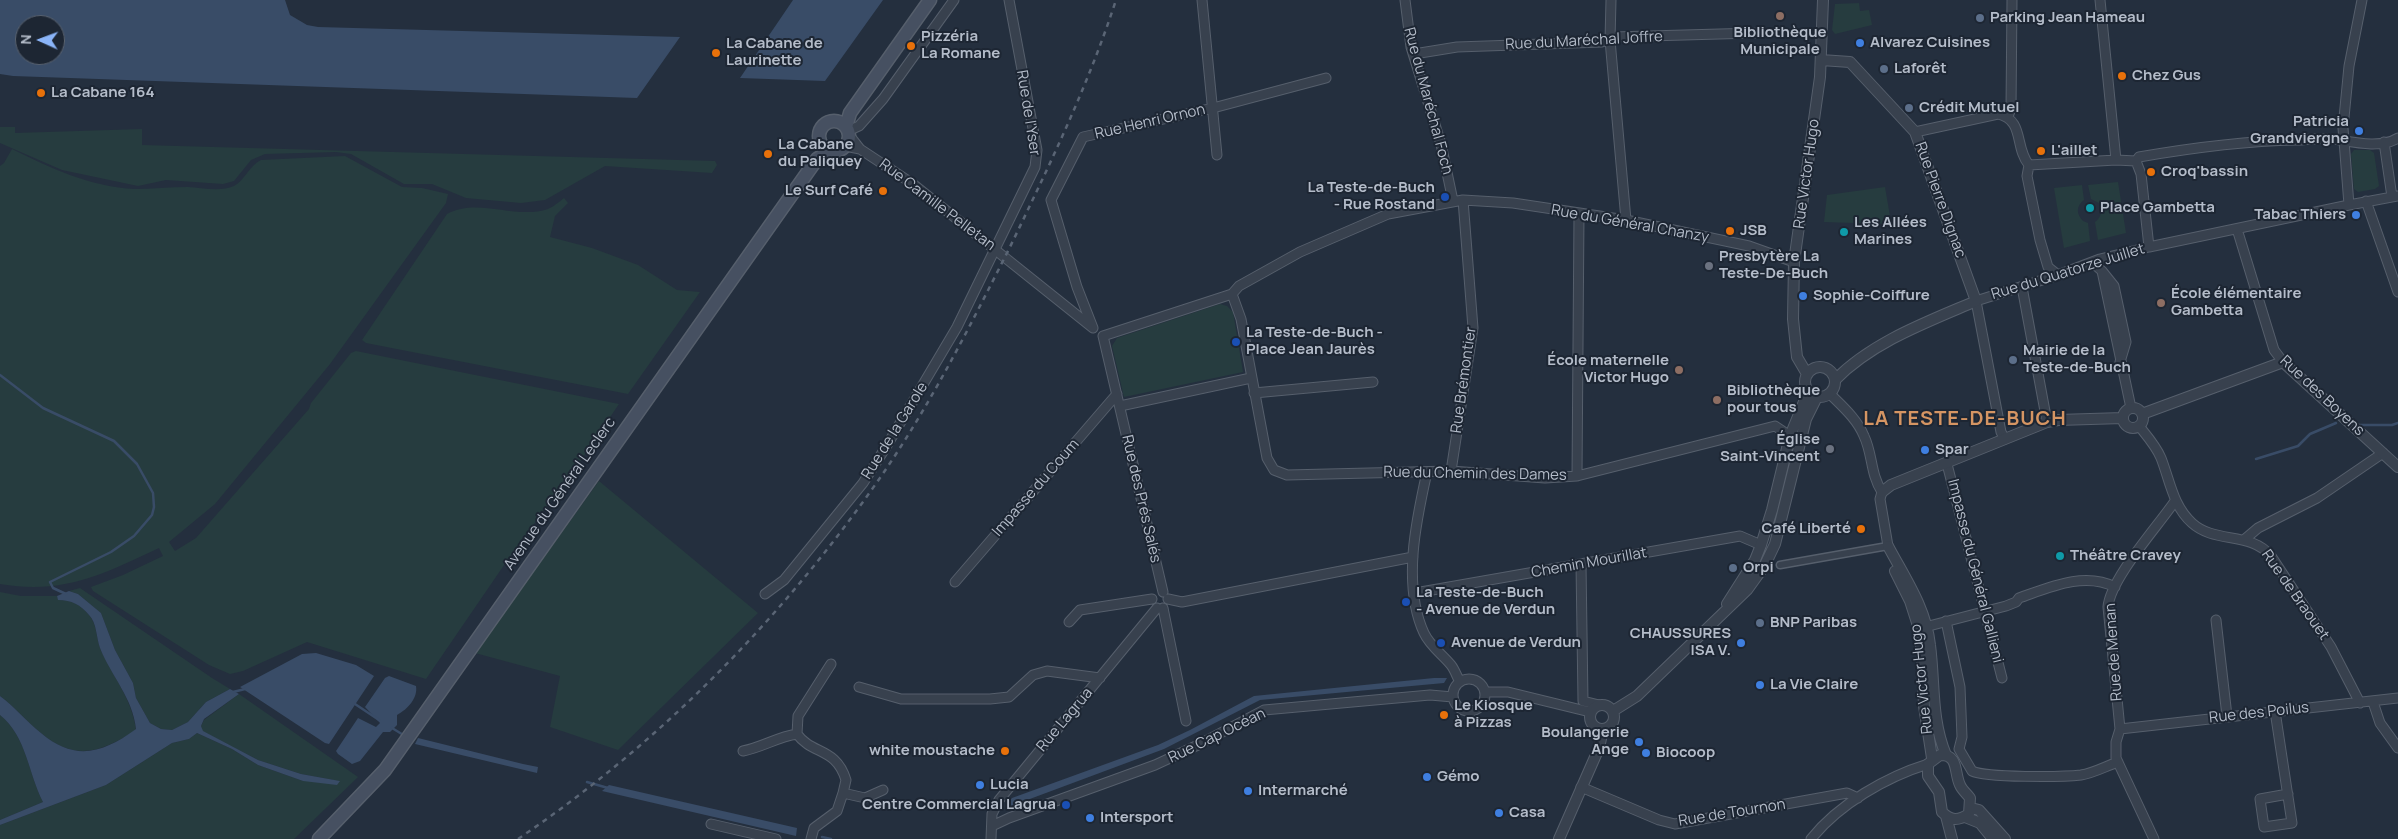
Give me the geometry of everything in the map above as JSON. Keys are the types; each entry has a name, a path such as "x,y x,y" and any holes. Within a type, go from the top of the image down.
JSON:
{"main road":[{"path":"845,132 827,122 821,128 820,142 830,150 838,150 845,132 850,113 930,0"},
{"name":"Avenue du Général Leclerc","path":"817,159 820,142"},
{"name":"Avenue du Général Leclerc","path":"318,839 385,770 817,159 830,150"}],"street":[{"path":"845,132 859,126 883,99 954,0"},
{"name":"Rue de l'Yser","path":"995,248 1035,167 1037,159 1009,0"},
{"path":"1202,0 1217,155"},
{"name":"Rue du Maréchal Foch","path":"1404,0 1414,54 1458,201"},
{"path":"1611,0 1610,40 1626,220"},
{"name":"Rue Victor Hugo","path":"1807,374 1797,357 1793,318 1794,262 1815,125 1821,60 1823,0"},
{"path":"2008,116 2011,109 2012,0"},
{"path":"2100,0 2116,160"},
{"path":"2349,205 2343,142 2349,66 2362,0"},
{"name":"Rue du Maréchal Joffre","path":"1414,54 1457,47 1602,42 1613,37 1754,32"},
{"name":"Rue Pierre Dignac","path":"1821,60 1850,62 1915,132 1976,301"},
{"path":"1213,108 1326,78"},
{"name":"Rue Henri Ornon","path":"1093,328 1077,287 1051,200 1082,137 1213,108"},
{"path":"1915,132 1998,114 2008,116 2015,124 2022,157 2029,165"},
{"name":"Rue Camille Pelletan","path":"845,132 860,149 913,184 1103,336"},
{"path":"2136,161 2138,157 2166,152 2257,141 2333,139 2354,144 2392,142 2398,138"},
{"path":"2384,142 2395,197"},
{"path":"2029,165 2116,160 2136,161"},
{"path":"2136,161 2140,174 2149,247"},
{"path":"2029,165 2027,176 2040,240 2048,268 2058,276"},
{"name":"Rue du Quatorze Juillet","path":"1834,380 1848,367 1892,338 1976,301 2149,247 2395,197"},
{"name":"Rue du Général Chanzy","path":"1103,336 1232,294 1239,286 1300,252 1388,214 1458,201 1513,203 1626,220 1750,246 1794,262"},
{"name":"Rue Brémontier","path":"1451,471 1474,328 1458,201"},
{"path":"2366,202 2398,292"},
{"path":"1577,476 1579,214"},
{"name":"Rue des Boyens","path":"2237,229 2274,350 2283,362 2398,467"},
{"name":"Rue de la Garole","path":"765,594 784,580 867,476 926,382 957,326 995,248"},
{"path":"2093,263 2102,271 2131,408"},
{"path":"2022,288 2047,422"},
{"name":"Rue du Chemin des Dames","path":"1232,294 1241,319 1267,458 1274,470 1287,475 1451,471 1545,478 1577,476 1775,426 1789,440"},
{"path":"1976,301 2001,432 2005,439"},
{"name":"Rue des Prés Salés","path":"1103,336 1166,596"},
{"path":"2142,414 2283,362"},
{"path":"1822,368 1830,372 1834,380 1830,394 1813,395 1805,385 1807,374 1813,369 1822,368"},
{"path":"1120,406 1251,378"},
{"path":"1254,393 1373,382"},
{"name":"Impasse du Coum","path":"955,582 1117,394"},
{"name":"Rue Victor Hugo","path":"1830,394 1854,418 1865,438 1874,480 1882,492 1880,499 1893,569 1910,601 1919,629 1930,761 1928,776"},
{"path":"1719,615 1756,560 1789,440 1813,395"},
{"path":"1613,711 1637,696 1747,590 1772,551 1813,395"},
{"path":"2131,408 2138,409 2142,414 2143,420 2138,426 2128,426 2123,418 2125,412 2131,408"},
{"path":"1882,492 1891,485 2047,422 2123,418"},
{"name":"Rue de Braouet","path":"2138,426 2160,456 2175,501 2186,518 2203,531 2244,539 2260,545 2271,556 2331,647 2360,702"},
{"path":"1789,440 1800,446"},
{"path":"2244,539 2258,528 2317,498 2383,453"},
{"name":"Impasse du Général Gallieni","path":"1947,464 2002,678"},
{"path":"1427,472 1414,526 1414,593 1419,622 1425,635 1451,666 1460,682"},
{"name":"Rue de Menan","path":"2118,762 2116,746 2120,729 2108,607 2115,587 2175,501"},
{"name":"Chemin Mourillat","path":"1414,593 1740,536 1761,545"},
{"path":"1780,565 1888,546"},
{"name":"Rue Victor Hugo","path":"1888,546 1912,588 1930,644 1935,722 1946,755 1955,764 1958,783 1970,798 1966,814"},
{"path":"1166,596 1167,605 1160,608 1152,604 1152,598 1157,592 1187,601 1413,557"},
{"path":"1559,839 1599,748 1603,729 1613,723 1613,711 1607,705 1583,702 1581,564"},
{"path":"1925,627 2006,606 2016,602 2018,598 2065,583 2100,581 2115,587"},
{"path":"1069,622 1080,610 1152,598"},
{"path":"1160,608 1186,721"},
{"name":"Rue Lagrua","path":"991,839 994,807 1160,608"},
{"path":"2216,620 2226,716"},
{"path":"1946,621 1960,687 1962,737 1959,749 1970,769 1977,773 2074,775 2089,773 2118,762 2154,839"},
{"path":"811,839 814,828 837,811 846,780 835,760 826,752 803,742 797,734 798,716 832,664"},
{"path":"859,687 901,699 990,699 1009,697 1033,675 1047,671 1100,678"},
{"path":"1471,679 1481,684 1485,692 1484,702 1478,709 1469,712 1462,710 1456,704 1453,697 1456,687 1460,682 1471,679"},
{"path":"1485,692 1508,692 1590,712"},
{"name":"Rue Cap Océan","path":"992,826 1009,818 1155,765 1198,745 1264,710 1430,695 1453,697"},
{"name":"Rue des Poilus","path":"2120,729 2398,698"},
{"path":"2373,702 2380,723 2398,748"},
{"path":"1590,712 1599,704"},
{"path":"2276,711 2288,794 2292,823 2264,827 2260,799 2288,794"},
{"path":"1590,712 1592,724 1603,729"},
{"path":"743,751 755,749 780,736 797,734"},
{"path":"1811,839 1820,828 1858,798 1907,771 1940,755 1946,755"},
{"path":"1907,771 1928,776 1939,792 1942,812 1950,819 1979,810 2005,839"},
{"name":"Rue de Tournon","path":"1581,787 1659,820 1675,824 1847,793 1858,798"},
{"path":"843,793 866,798 883,790"},
{"path":"1958,839 1958,826 1966,814"},
{"path":"1966,814 1980,823 1993,839"},
{"path":"1946,816 1952,839"},
{"path":"711,824 776,839"}],"green space":[{"path":"1859,3 1860,11 1869,10 1872,25 1835,34 1832,30 1835,4"},
{"path":"0,127 15,127 15,133 142,129 142,145 715,161 717,165 712,173 605,166 545,200 521,203 466,198 432,184 404,184 351,154 336,152 265,154 251,160 234,181 223,184 166,180 138,186 62,170 0,143"},
{"path":"12,149 71,175 103,185 135,189 188,187 223,189 238,183 261,160 345,156 402,187 422,188 448,194 446,203 330,364 215,504 169,542 175,551 196,538 309,409 311,403 351,353 356,351 619,404 575,469 513,552 426,679 307,642 243,671 230,674 209,665 93,591 91,587 123,575 163,556 159,548 101,574 82,580 44,587 0,584 0,166 4,163"},
{"path":"2354,150 2370,150 2374,153 2379,186 2375,189 2358,192 2354,189 2351,154"},
{"path":"2118,182 2126,233 2098,240 2095,222 2101,214 2101,209 2099,203 2091,199 2088,185"},
{"path":"2082,185 2084,200 2078,207 2078,213 2083,221 2088,223 2090,241 2064,248 2054,188"},
{"path":"1885,187 1891,222 1882,224 1824,222 1827,195"},
{"path":"564,198 568,203 555,216 550,237 592,248 638,265 677,290 700,292 628,394 366,343 362,340 447,214 459,209 471,208 535,212 548,209"},
{"path":"1220,304 1227,306 1233,312 1243,372 1124,397 1112,346 1117,338"},
{"path":"599,481 758,613 618,750 550,727 560,676 475,653"},
{"path":"80,588 230,689 206,702 188,722 172,730 161,729 150,723 136,698 133,683 115,650 101,613 78,594 69,591"},
{"path":"0,592 21,596 57,596 59,600 72,602 86,611 94,622 100,648 126,697 134,718 136,730 112,744 100,748 77,751 65,748 41,733 0,696"},
{"path":"239,694 358,777 294,839 0,839 0,825 106,785 172,743 189,739 197,733 232,749 258,765 303,781 339,781 301,774 258,760 202,731 201,726 204,720"},
{"path":"0,715 9,724 22,745 43,802 0,820"}],"water":[{"path":"0,0 285,0 290,15 307,25 318,27 680,37 637,98 13,76 0,74"},
{"path":"793,0 883,0 825,81 740,78"},
{"path":"69,591 78,594 101,613 115,650 133,683 136,698 150,723 161,729 172,730 188,722 206,702 230,689 239,694 204,719 201,726 203,731 258,760 301,774 340,781 337,785 303,781 258,765 232,749 197,733 189,739 172,743 106,785 0,825 0,820 43,802 22,745 9,724 0,715 0,696 53,742 77,751 89,751 112,744 136,729 131,707 100,648 92,618 83,608 67,601 58,600 57,596"},
{"path":"316,653 356,665 374,676 329,744 240,687 302,654"},
{"path":"389,676 416,686 414,699 405,710 397,715 397,725 390,732 383,732 360,761 352,764 336,751 358,718 376,727 380,723 365,707 385,678"},
{"path":"1447,678 1444,683 1260,700 1164,749 1011,806 1007,804 1012,798 1158,745 1254,696"},
{"path":"418,738 538,767 537,773 415,744"},
{"path":"609,785 797,828 796,836 602,791"}],"waterway":[{"path":"0,375 43,408 114,441 137,464 153,493 154,507 152,515 134,536 111,552 50,582 53,588 66,594"},
{"path":"2256,459 2298,446 2310,434 2336,423"},
{"path":"2360,425 2392,425 2398,423"},
{"path":"233,692 245,689"},
{"path":"355,704 379,720"},
{"path":"392,728 405,736"},
{"path":"587,782 608,788"},
{"path":"822,837 831,839"}],"railway":[{"path":"518,839 570,802 619,763 667,722 713,678 798,585 838,536 875,485 913,428 963,338 1010,247 1080,95 1116,0"}],"place":[{"name":"Bibliothèque Municipale","path":"1780,16"},
{"name":"Parking Jean Hameau","path":"1980,18"},
{"name":"Alvarez Cuisines","path":"1860,43"},
{"name":"Pizzéria La Romane","path":"911,46"},
{"name":"La Cabane de Laurinette","path":"716,53"},
{"name":"Laforêt","path":"1884,69"},
{"name":"Chez Gus","path":"2122,76"},
{"name":"La Cabane 164","path":"41,93"},
{"name":"Crédit Mutuel","path":"1909,108"},
{"name":"Patricia Grandviergne","path":"2359,131"},
{"name":"L'aillet","path":"2041,151"},
{"name":"La Cabane du Paliquey","path":"768,154"},
{"name":"Croq'bassin","path":"2151,172"},
{"name":"Le Surf Café","path":"883,191"},
{"name":"La Teste-de-Buch - Rue Rostand","path":"1445,197"},
{"name":"Place Gambetta","path":"2090,208"},
{"name":"Tabac Thiers","path":"2356,215"},
{"name":"JSB","path":"1730,231"},
{"name":"Les Allées Marines","path":"1844,232"},
{"name":"Presbytère La Teste-De-Buch","path":"1709,266"},
{"name":"Sophie-Coiffure","path":"1803,296"},
{"name":"École élémentaire Gambetta","path":"2161,303"},
{"name":"La Teste-de-Buch - Place Jean Jaurès","path":"1236,342"},
{"name":"Mairie de la Teste-de-Buch","path":"2013,360"},
{"name":"École maternelle Victor Hugo","path":"1679,370"},
{"name":"Bibliothèque pour tous","path":"1717,400"},
{"name":"Église Saint-Vincent","path":"1830,449"},
{"name":"Spar","path":"1925,450"},
{"name":"Café Liberté","path":"1861,529"},
{"name":"Théâtre Cravey","path":"2060,556"},
{"name":"Orpi","path":"1733,568"},
{"name":"La Teste-de-Buch - Avenue de Verdun","path":"1406,602"},
{"name":"BNP Paribas","path":"1760,623"},
{"name":"Avenue de Verdun","path":"1441,643"},
{"name":"CHAUSSURES ISA V.","path":"1741,643"},
{"name":"La Vie Claire","path":"1760,685"},
{"name":"Le Kiosque à Pizzas","path":"1444,715"},
{"name":"Boulangerie Ange","path":"1639,742"},
{"name":"white moustache","path":"1005,751"},
{"name":"Biocoop","path":"1646,753"},
{"name":"Gémo","path":"1427,777"},
{"name":"Lucia","path":"980,785"},
{"name":"Intermarché","path":"1248,791"},
{"name":"Centre Commercial Lagrua","path":"1066,805"},
{"name":"Casa","path":"1499,813"},
{"name":"Intersport","path":"1090,818"}],"district":[{"name":"LA TESTE-DE-BUCH","path":"1965,419"}]}
